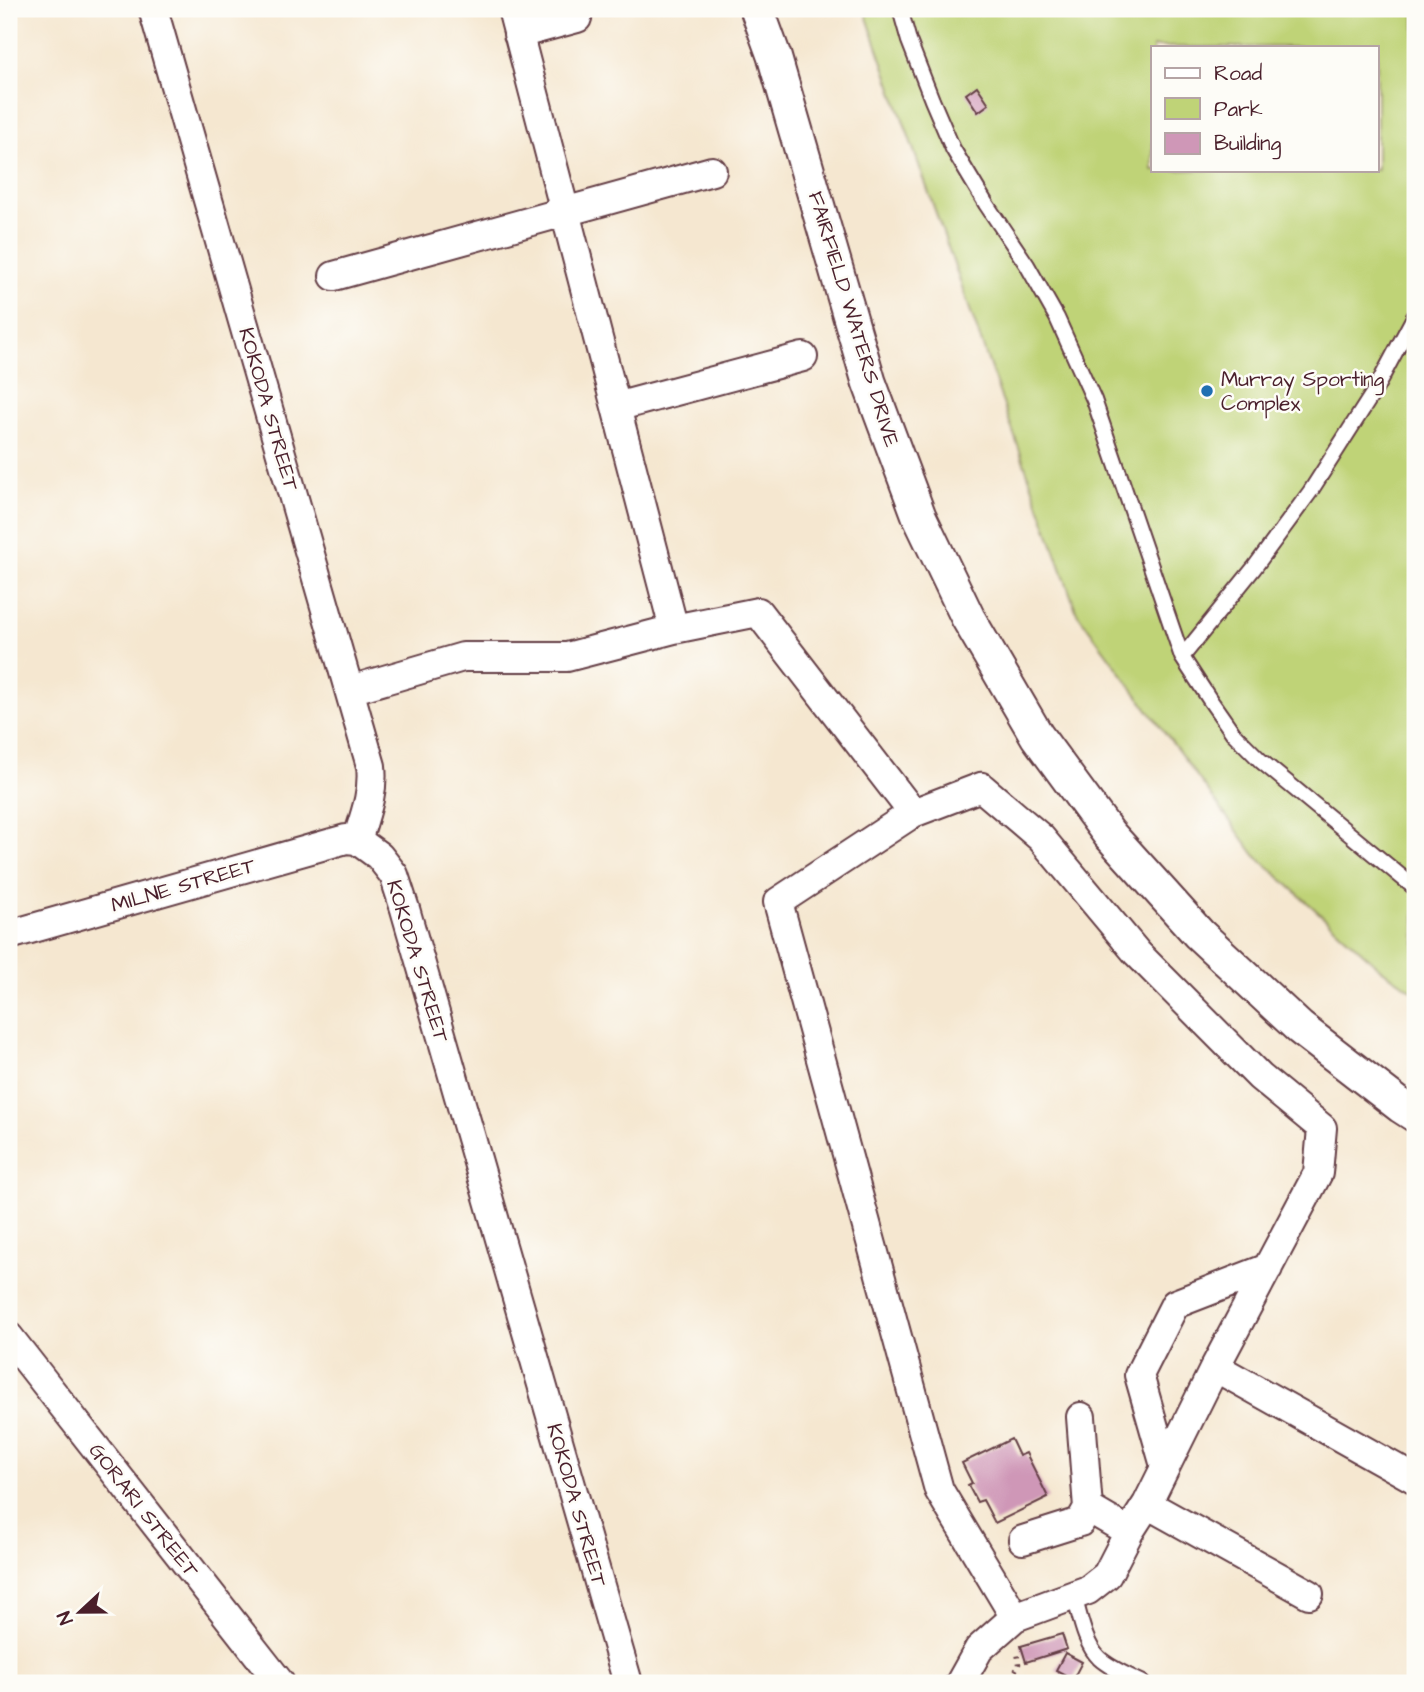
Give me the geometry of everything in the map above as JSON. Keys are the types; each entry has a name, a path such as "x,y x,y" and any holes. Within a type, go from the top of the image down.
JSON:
{"street":[{"name":"KOKODA STREET","path":"153,9 371,765 373,781 370,799 357,840 379,856 394,875 405,909 628,1683"},
{"path":"579,9 577,18 515,21 674,628"},
{"name":"FAIRFIELD WATERS DRIVE","path":"757,9 774,57 869,382 919,516 968,618 1037,736 1109,834 1199,934 1300,1028 1415,1115"},
{"path":"334,276 712,172"},
{"path":"616,407 803,357"},
{"path":"350,690 463,657 567,657 674,628 758,612 913,813"},
{"path":"960,1683 979,1649 1015,1616 1088,1590 1107,1575 1147,1504 1215,1367 1318,1173 1322,1128 1260,1077 1137,953 1041,838 981,787 913,813 778,902 939,1490 1015,1616"},
{"name":"MILNE STREET","path":"9,935 346,839 357,840"},
{"path":"1165,1466 1139,1375 1175,1304 1268,1268"},
{"name":"GORARI STREET","path":"9,1336 280,1683"},
{"path":"1215,1367 1415,1479"},
{"path":"1024,1539 1080,1522 1088,1508 1081,1417"},
{"path":"1147,1504 1308,1594"},
{"path":"1088,1508 1129,1532"}],"lane":[{"path":"900,9 914,53 953,149 1058,318 1094,400 1182,657 1233,733 1261,761 1415,888"},
{"path":"1182,657 1254,568 1310,492 1375,390 1415,315"},
{"path":"1074,1595 1090,1646 1097,1656 1143,1683"}],"green space":[{"name":"Murray Sporting Complex","path":"864,9 1415,9 1415,992 1381,969 1255,855 1077,613"}],"building":[{"path":"977,86 989,104 978,112 966,94"},
{"path":"1011,1439 1019,1456 1026,1453 1048,1497 995,1523 983,1500 977,1502 968,1485 972,1483 962,1463"},
{"path":"1062,1634 1067,1649 1026,1662 1021,1646"},
{"path":"1065,1653 1082,1662 1073,1679 1056,1670"}],"place":[{"name":"Murray Sporting Complex","path":"1207,391"}]}
